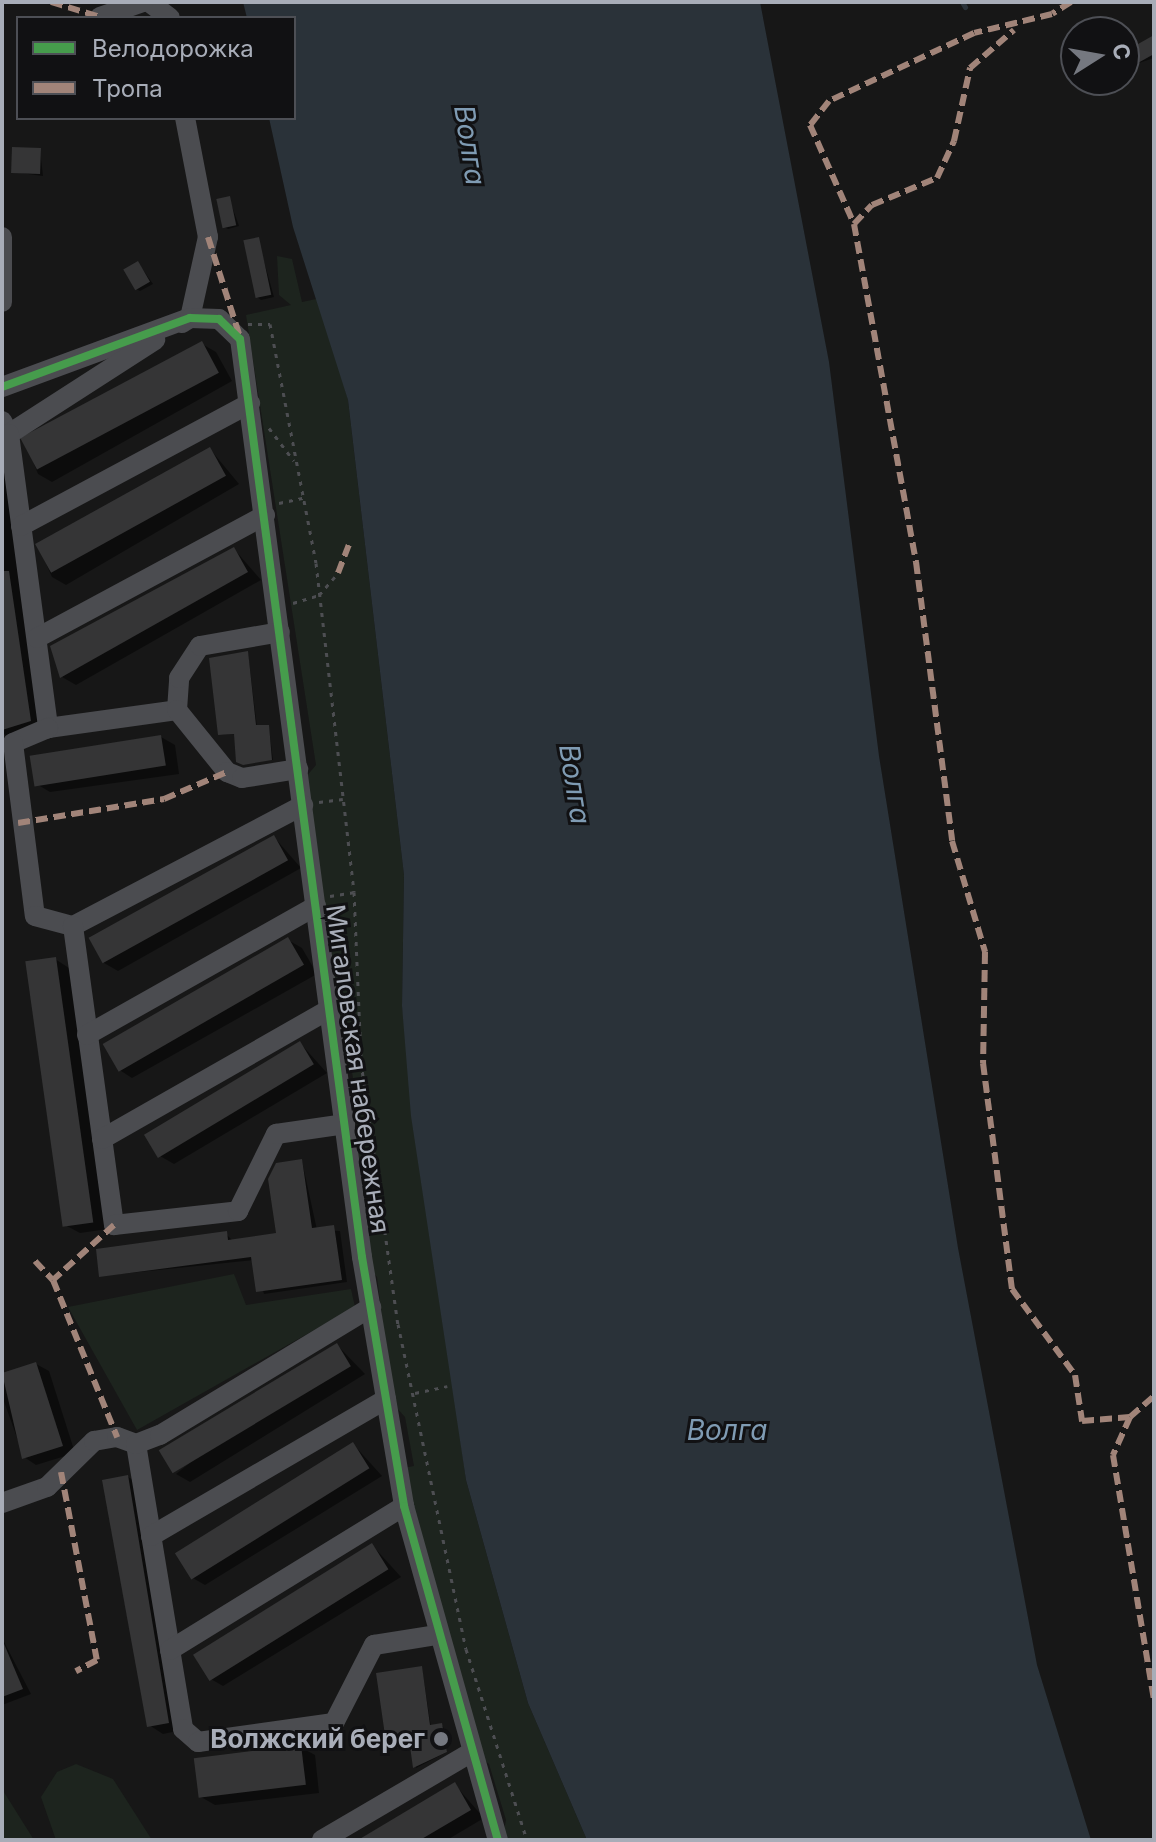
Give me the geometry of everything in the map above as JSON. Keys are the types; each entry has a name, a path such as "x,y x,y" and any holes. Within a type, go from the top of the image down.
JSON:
{"street":[{"path":"106,16 159,7"},
{"path":"185,120 208,237 196,318"},
{"path":"2,237 2,302"},
{"path":"2,387 196,318"},
{"path":"48,728 5,428 196,318"},
{"name":"Мигаловская набережная","path":"196,318 219,319 237,334 250,403 328,1010 371,1307 404,1506 437,1635 472,1752 508,1838"},
{"path":"21,526 250,403"},
{"path":"37,638 264,511"},
{"path":"280,632 200,646 179,678 177,710 227,772 242,778 298,769"},
{"path":"177,710 48,728 13,743 10,825 35,916 73,926 303,805"},
{"path":"87,1035 316,906"},
{"path":"73,926 114,1225 238,1211 276,1134 345,1124"},
{"path":"102,1139 328,1010"},
{"path":"136,1444 371,1307"},
{"path":"151,1536 386,1399"},
{"path":"2,1503 47,1487 94,1441 117,1437 136,1444"},
{"path":"136,1444 183,1729 198,1742 334,1723 374,1645 437,1635"},
{"path":"170,1650 404,1506"},
{"path":"322,1840 472,1752"}],"path":[{"path":"243,324 270,324 319,595 354,892 361,1062 398,1324 415,1393 466,1649 527,1840"},
{"path":"250,403 296,464"},
{"path":"264,511 303,498"},
{"path":"305,600 319,595 338,573"},
{"path":"327,801 343,799"},
{"path":"338,895 354,892"},
{"path":"415,1393 447,1386"},
{"path":"434,1531 442,1529"},
{"path":"508,1838 525,1834"}],"shaded area":[{"path":"277,256 292,259 302,302 321,298 348,400 404,875 402,1006 466,1480 528,1703 587,1840 502,1840 506,1820 489,1764 478,1755 403,1468 414,1466 405,1417 393,1404 377,1277 369,1268 365,1240 378,1221 372,1176 356,1167 357,1104 350,1059 339,1049 329,914 322,908 305,778 316,765 246,315 291,305 279,295"},
{"path":"234,1274 246,1305 351,1289 355,1307 137,1430 68,1307"},
{"path":"76,1764 113,1779 152,1840 56,1840 41,1797 57,1772"},
{"path":"2,1789 34,1840 2,1840"}],"water":[{"name":"Волга","path":"243,2 760,2 829,362 879,756 958,1248 1037,1665 1091,1840 587,1840 528,1703 466,1480 411,1116 402,1006 404,875 348,400 293,227 269,120 296,120 296,16 246,16"}],"building":[{"path":"1154,35 1154,54 1140,62 1140,43"},
{"path":"12,147 41,148 40,174 11,173"},
{"path":"230,196 236,225 223,228 216,199"},
{"path":"259,237 271,295 256,298 243,240"},
{"path":"138,261 150,282 135,290 123,270"},
{"path":"202,341 219,373 37,469 20,438"},
{"path":"210,447 226,476 51,573 35,544"},
{"path":"234,547 248,572 60,678 50,646"},
{"path":"2,571 9,571 31,721 2,730"},
{"path":"248,651 256,725 269,725 272,760 243,765 236,762 234,734 218,735 209,658"},
{"path":"161,735 166,766 34,786 30,756"},
{"path":"274,835 288,860 103,963 89,938"},
{"path":"288,937 304,965 119,1072 103,1044"},
{"path":"56,957 93,1222 63,1227 25,961"},
{"path":"300,1041 314,1064 158,1158 144,1135"},
{"path":"302,1159 312,1228 334,1225 342,1280 256,1292 251,1257 99,1277 96,1249 227,1231 228,1240 276,1233 268,1179 276,1163"},
{"path":"337,1343 351,1366 173,1473 159,1450"},
{"path":"36,1362 63,1446 22,1459 2,1373"},
{"path":"353,1442 369,1468 191,1580 175,1553"},
{"path":"128,1475 169,1723 147,1727 102,1480"},
{"path":"372,1543 388,1569 209,1681 193,1655"},
{"path":"2,1639 23,1689 2,1697"},
{"path":"422,1666 430,1725 442,1723 447,1752 413,1768 410,1746 387,1749 376,1673"},
{"path":"301,1745 306,1785 199,1798 194,1758"},
{"path":"455,1782 471,1810 420,1840 358,1840"}],"waterway":[{"path":"962,2 965,7"}],"marked path":[{"path":"51,2 97,16"},
{"path":"1071,2 1052,14 974,33 829,101 810,125 854,224 916,562 952,841 985,952 983,1063 1012,1289 1075,1375 1082,1421 1130,1417 1113,1455 1154,1699"},
{"path":"854,224 872,205 937,178 954,141 970,68 1014,30"},
{"path":"208,237 240,337"},
{"path":"338,573 349,545"},
{"path":"18,823 164,799 227,772"},
{"path":"114,1225 53,1280 117,1437"},
{"path":"35,1261 53,1280"},
{"path":"1130,1417 1154,1396"},
{"path":"61,1472 97,1660 76,1671"}],"cycle path":[{"path":"2,387 190,318 219,319 240,339 362,1257 404,1506 498,1840"}],"place":[{"name":"Волжский берег","path":"441,1739"}]}
